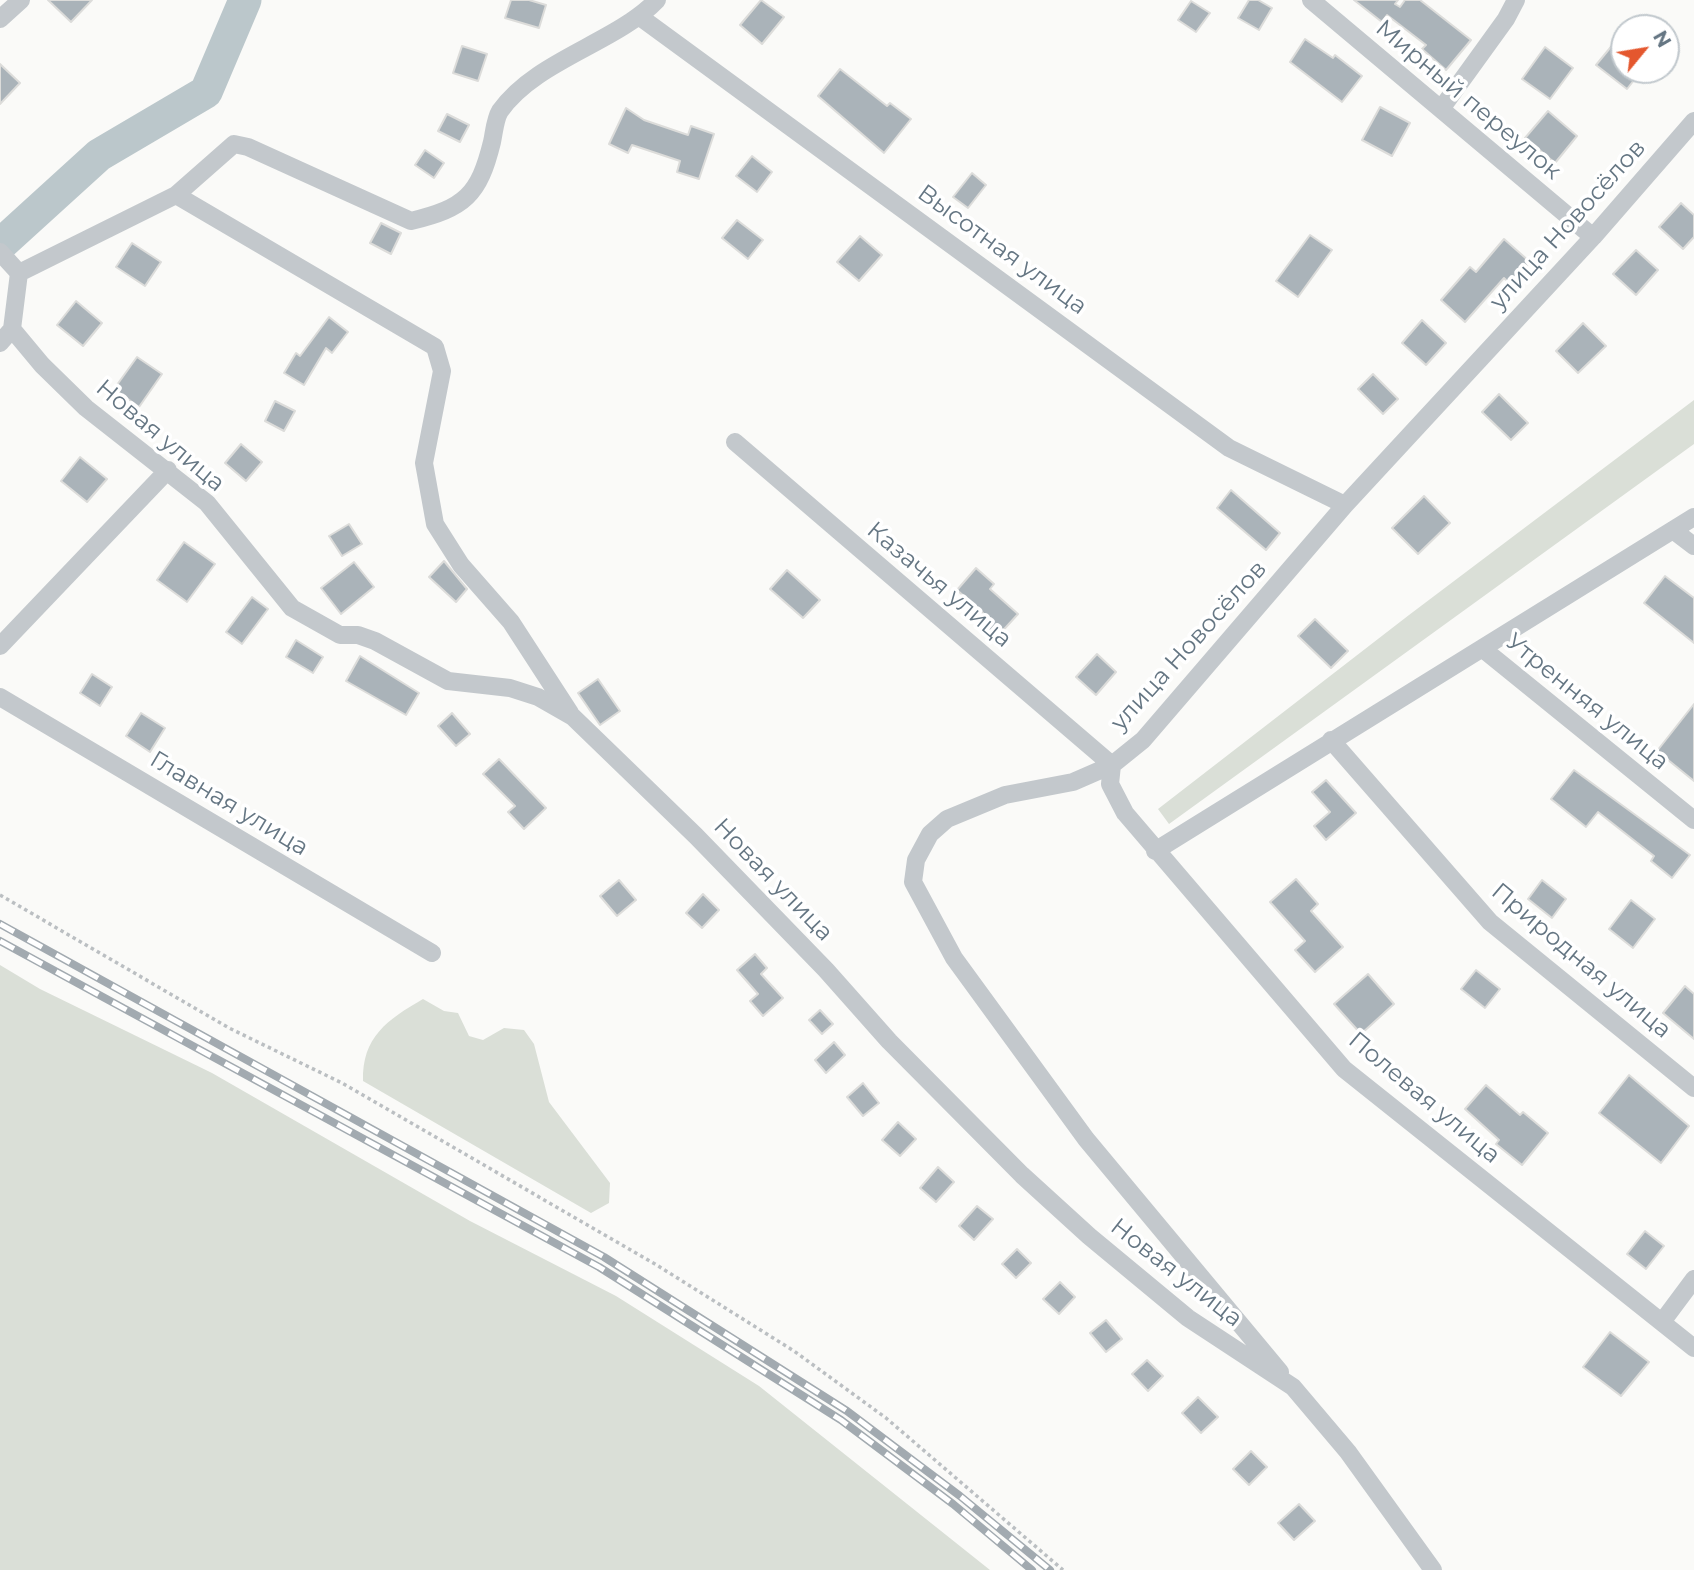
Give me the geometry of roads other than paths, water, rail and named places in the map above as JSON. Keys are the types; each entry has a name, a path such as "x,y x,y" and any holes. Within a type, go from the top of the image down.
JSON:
{"street":[{"path":"0,19 21,0"},
{"path":"19,273 176,195 234,144 248,147 411,221 434,216 457,204 478,187 499,113 520,91 581,48 640,17 657,0"},
{"name":"Мирный переулок","path":"1311,0 1593,237"},
{"path":"1441,109 1506,19 1516,0"},
{"name":"Высотная улица","path":"640,17 1229,448 1345,505"},
{"name":"улица Новосёлов","path":"1293,1387 1086,1139 954,958 913,882 916,860 930,834 947,819 1005,795 1073,782 1112,765 1169,712 1345,505 1593,237 1694,121"},
{"path":"176,195 435,347 442,371 424,463 435,524 461,565 511,622 573,717"},
{"path":"0,252 19,273"},
{"path":"6,336 19,273"},
{"name":"Новая улица","path":"6,336 42,365 86,408 207,503 292,607 340,635 358,635 375,641 449,681 510,688 538,697 573,717 696,836 826,970 889,1041 1022,1175 1089,1236 1188,1318 1293,1387 1348,1452 1433,1570"},
{"name":"Казачья улица","path":"735,442 1112,765"},
{"path":"0,646 168,470"},
{"path":"1155,851 1694,517"},
{"path":"1673,530 1694,546"},
{"name":"Утренняя улица","path":"1483,649 1694,820"},
{"name":"Главная улица","path":"0,697 432,953"},
{"name":"Природная улица","path":"1332,740 1490,922 1694,1088"},
{"name":"Полевая улица","path":"1112,765 1110,784 1125,813 1344,1069 1694,1348"},
{"path":"1662,1322 1694,1279"}],"waterway":[{"path":"0,245 99,155 206,92 245,0"}],"railway":[{"path":"0,924 604,1257 847,1411 960,1496 1050,1570"},
{"path":"0,941 599,1267 841,1420 953,1504 1032,1570"}]}
